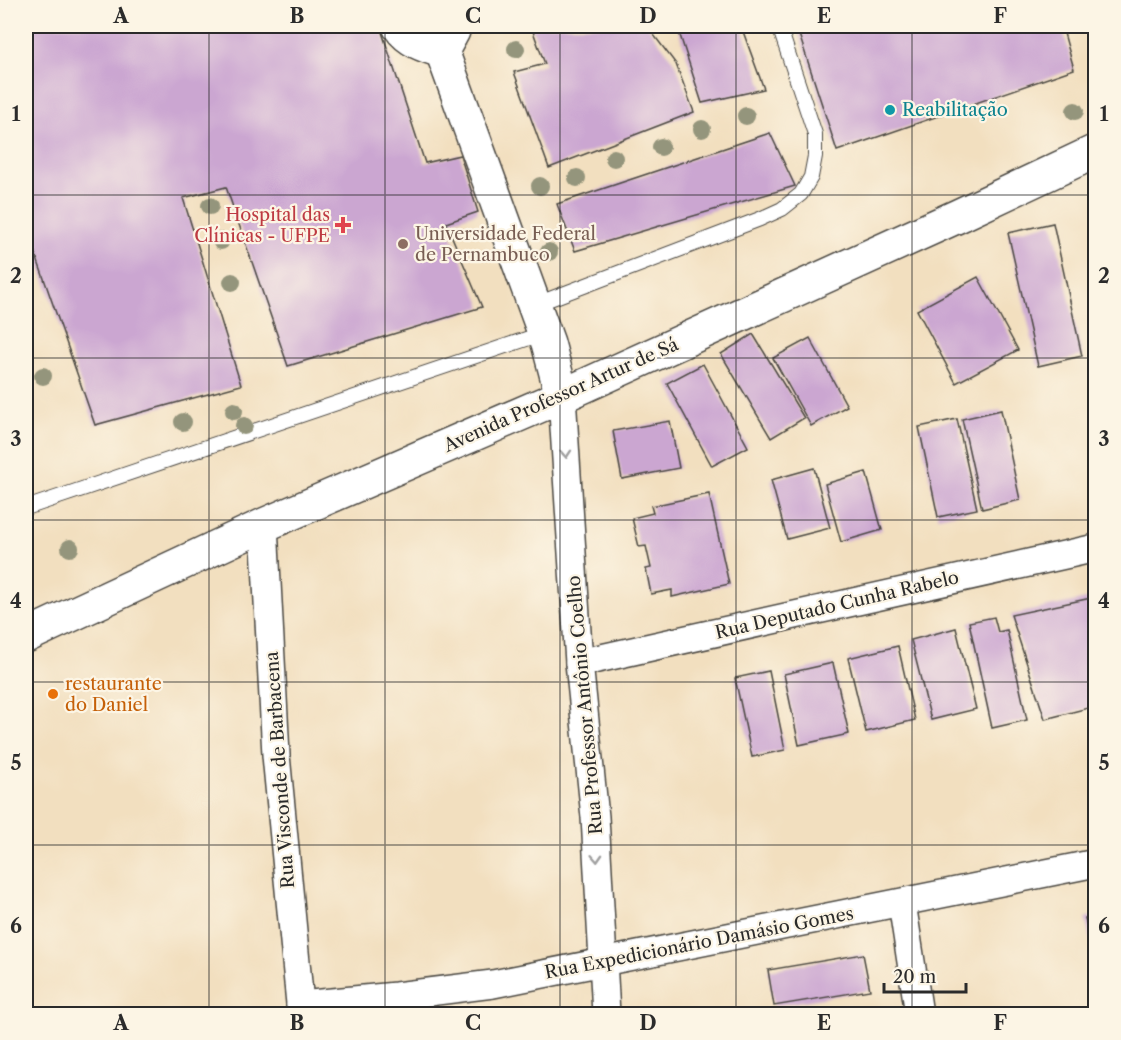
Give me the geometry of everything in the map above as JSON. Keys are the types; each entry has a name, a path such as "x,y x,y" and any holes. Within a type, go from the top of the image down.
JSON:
{"street":[{"path":"399,26 421,45 448,38 562,396"},
{"name":"Avenida Professor Artur de Sá","path":"26,636 264,525 562,396 958,216 1095,151"},
{"name":"Rua Professor Antônio Coelho","path":"562,396 579,663 595,817 606,1014"},
{"name":"Rua Visconde de Barbacena","path":"264,525 276,755 300,1010"},
{"name":"Rua Deputado Cunha Rabelo","path":"579,663 1095,548"},
{"name":"Rua Expedicionário Damásio Gomes","path":"300,1010 493,984 1095,863"},
{"path":"902,903 919,1014"}],"lane":[{"path":"26,508 539,319 782,208 801,194 811,177 815,156 815,134 779,26"}],"building":[{"name":"Hospital das Clínicas - UFPE","path":"26,26 380,26 425,163 460,155 478,212 446,223 482,307 288,366 226,187 183,198 241,385 95,425 26,227"},
{"path":"531,26 647,26 676,64 694,112 549,168 514,72 545,64"},
{"path":"677,26 741,26 764,89 702,103"},
{"name":"Reabilitação","path":"805,26 1062,26 1074,69 837,151 797,28"},
{"path":"770,133 795,186 575,251 557,204"},
{"path":"1053,223 1082,356 1038,366 1008,233"},
{"path":"978,277 1018,350 956,383 917,310"},
{"path":"753,334 804,418 771,438 721,354"},
{"path":"810,338 847,406 811,426 773,358"},
{"path":"703,364 748,447 712,466 667,383"},
{"path":"1001,410 1020,500 982,509 962,419"},
{"path":"957,419 977,509 938,517 919,427"},
{"path":"670,421 679,468 622,479 613,431"},
{"path":"814,468 830,528 787,539 771,480"},
{"path":"866,472 882,530 841,542 825,484"},
{"path":"709,494 729,584 672,597 672,590 651,594 646,569 651,568 646,546 639,547 632,518 653,513 651,506"},
{"path":"1096,597 1096,706 1045,719 1011,615"},
{"path":"994,617 998,632 1007,630 1027,720 992,728 969,622"},
{"path":"956,628 976,709 931,720 911,640"},
{"path":"898,646 915,720 866,732 848,658"},
{"path":"833,663 849,734 799,745 784,674"},
{"path":"769,671 785,750 752,757 735,678"},
{"path":"1096,915 1096,959 1095,959 1085,918"},
{"path":"863,954 870,990 774,1006 768,970"}],"place":[{"name":"Reabilitação","path":"890,110"},
{"name":"Hospital das Clínicas - UFPE","path":"343,225"},
{"name":"Universidade Federal de Pernambuco","path":"403,244"},
{"name":"restaurante do Daniel","path":"53,694"}]}
